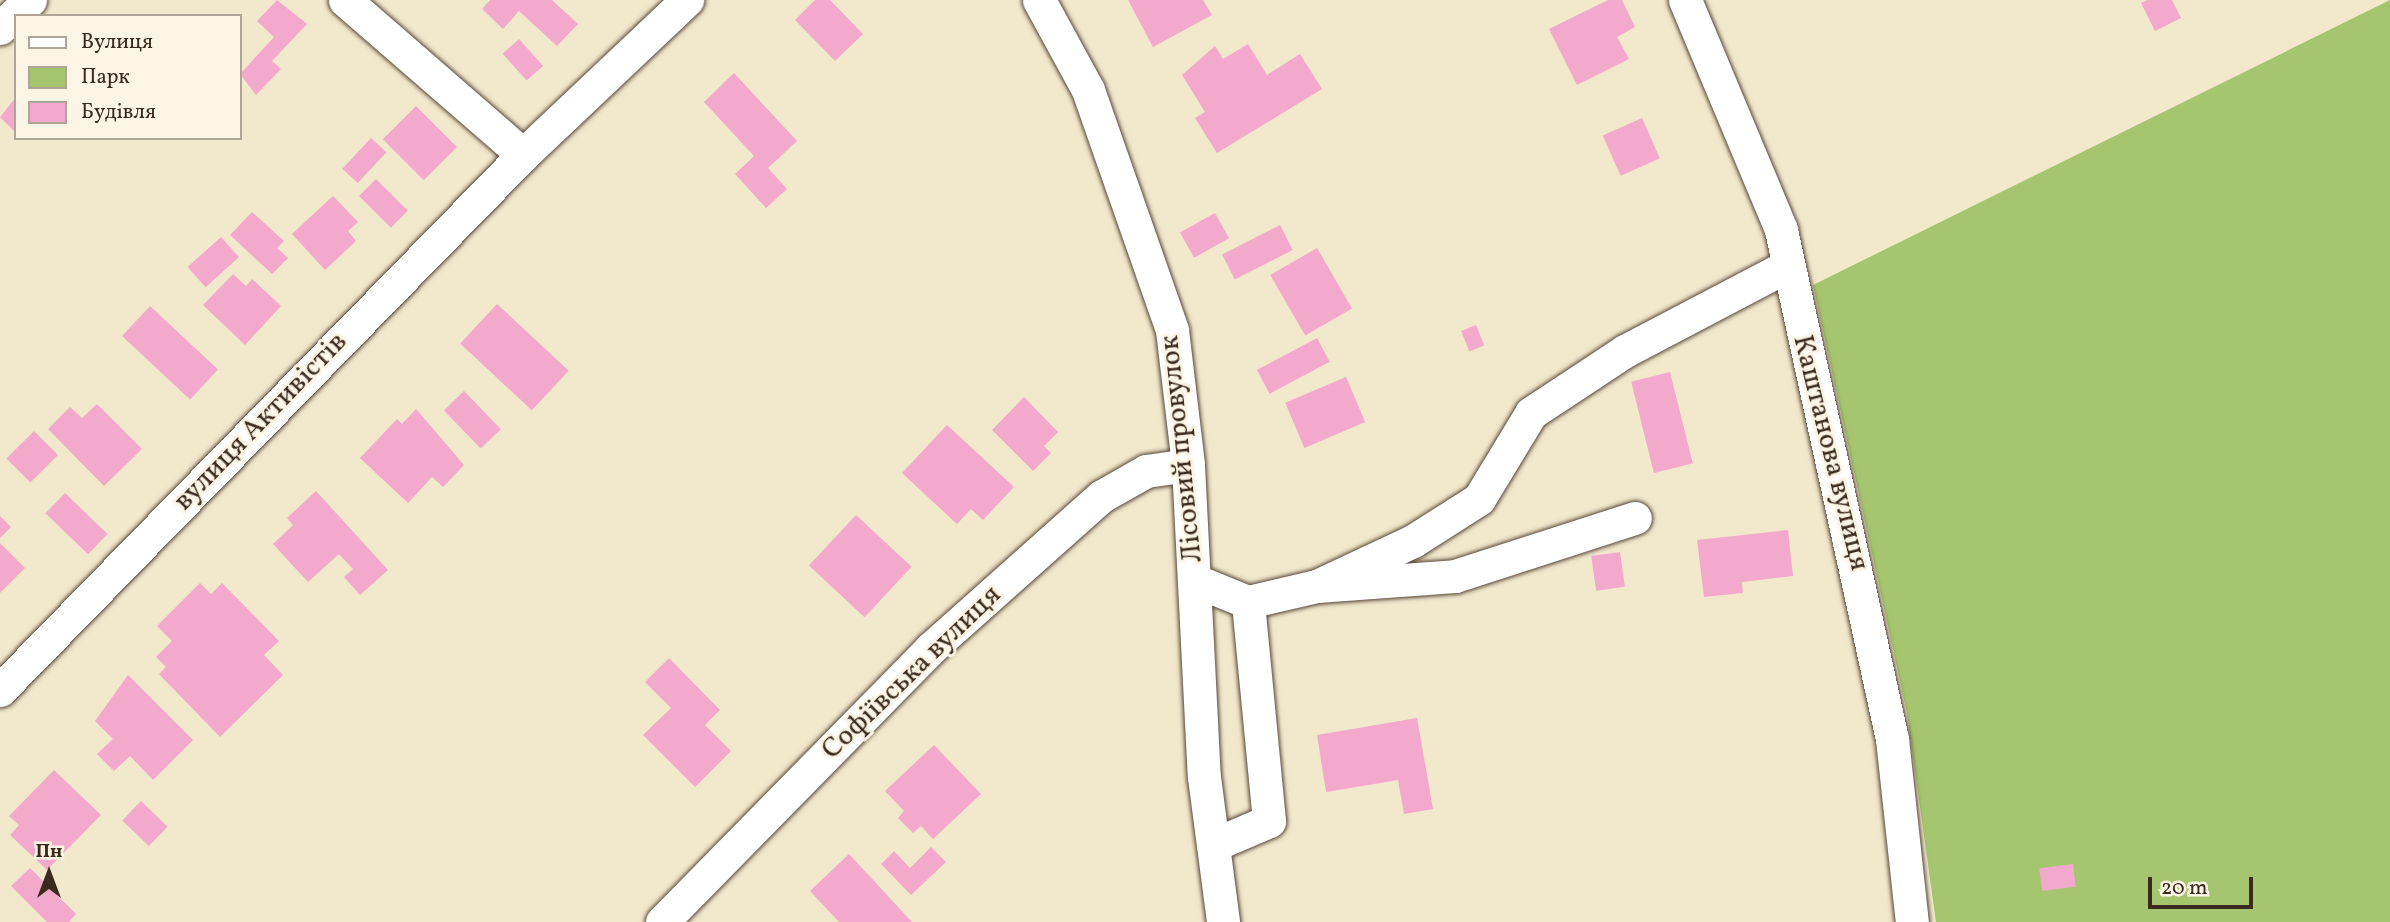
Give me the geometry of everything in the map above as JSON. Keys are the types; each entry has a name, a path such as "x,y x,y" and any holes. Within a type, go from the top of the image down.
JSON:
{"street":[{"path":"15,14 30,0"},
{"path":"345,0 523,155"},
{"name":"вулиця Активістів","path":"0,690 523,155 687,0"},
{"name":"Лісовий провулок","path":"1039,0 1088,90 1138,220 1172,330 1188,464 1213,845 1223,922"},
{"name":"Каштанова вулиця","path":"1685,0 1771,205 1787,266 1890,726 1912,922"},
{"path":"0,28 14,15"},
{"path":"1317,586 1413,541 1479,499 1531,413 1625,351 1787,266"},
{"name":"Софіївська вулиця","path":"662,922 930,649 1102,496 1146,471 1188,464"},
{"path":"1194,580 1248,601 1317,586 1455,576 1635,518"},
{"path":"1213,845 1269,821 1248,601"}],"green space":[{"path":"2390,0 2390,922 1936,922 1907,713 1813,285"}],"building":[{"path":"277,0 307,24 272,61 281,69 256,95 242,77 242,72 274,37 257,21"},
{"path":"490,0 552,0 578,24 557,46 519,11 503,29 482,9"},
{"path":"815,0 830,0 863,34 835,61 795,20"},
{"path":"1128,0 1203,0 1212,15 1153,47"},
{"path":"1608,0 1622,0 1635,27 1617,37 1629,59 1577,85 1549,29"},
{"path":"2147,0 2172,0 2181,18 2155,31 2141,3"},
{"path":"519,39 543,66 527,80 503,54"},
{"path":"1248,44 1267,75 1300,54 1322,89 1217,153 1195,118 1205,112 1182,75 1215,46 1223,59"},
{"path":"734,73 797,141 768,168 787,189 766,208 735,174 754,156 704,102"},
{"path":"14,100 14,131 0,117"},
{"path":"416,106 457,147 424,180 383,139"},
{"path":"1642,118 1660,158 1621,176 1603,135"},
{"path":"371,138 386,152 358,183 342,169"},
{"path":"376,179 408,211 391,228 359,196"},
{"path":"333,196 358,222 348,231 356,241 325,270 292,234"},
{"path":"252,212 284,241 277,248 288,258 272,274 230,235"},
{"path":"1215,213 1229,238 1194,258 1180,232"},
{"path":"1280,225 1293,250 1235,279 1222,255"},
{"path":"221,237 239,257 206,287 188,267"},
{"path":"1317,248 1352,309 1305,336 1270,275"},
{"path":"233,274 246,286 252,279 281,306 245,345 203,305"},
{"path":"497,304 569,371 532,410 460,343"},
{"path":"150,306 218,369 190,399 122,336"},
{"path":"1476,325 1484,345 1469,351 1461,331"},
{"path":"1317,338 1330,362 1270,394 1257,370"},
{"path":"1670,372 1693,463 1654,473 1631,382"},
{"path":"1346,377 1365,422 1304,448 1285,403"},
{"path":"464,391 501,429 481,449 444,410"},
{"path":"1024,397 1058,432 1044,446 1051,453 1033,471 992,430"},
{"path":"97,404 142,449 104,486 48,429 70,407 82,418"},
{"path":"416,409 464,465 443,487 432,477 408,503 360,458 397,419 402,424"},
{"path":"947,425 1014,487 983,520 971,509 957,524 902,473"},
{"path":"34,431 58,455 30,483 6,459"},
{"path":"316,491 388,570 360,595 344,577 353,569 339,554 308,582 273,544 293,525 287,518"},
{"path":"65,493 107,534 88,554 46,513"},
{"path":"856,515 912,567 865,617 809,565"},
{"path":"0,516 11,527 0,538"},
{"path":"1788,530 1793,576 1742,582 1743,593 1704,597 1697,540"},
{"path":"0,543 25,568 0,593"},
{"path":"1620,552 1625,587 1596,591 1591,556"},
{"path":"200,583 211,594 222,583 279,641 264,655 283,675 220,737 159,674 166,667 156,657 172,641 157,626"},
{"path":"669,658 720,710 705,725 731,751 695,787 643,735 671,708 645,682"},
{"path":"128,675 193,740 153,780 130,756 114,771 97,754 113,739 95,721"},
{"path":"1417,718 1433,809 1404,814 1398,780 1326,792 1317,735"},
{"path":"934,745 981,794 933,839 921,826 913,833 898,818 904,811 885,791"},
{"path":"54,770 101,815 47,870 10,835 19,825 9,816"},
{"path":"141,801 168,827 149,846 122,820"},
{"path":"931,847 946,862 911,895 881,864 894,851 910,868"},
{"path":"849,854 912,922 839,922 810,891"},
{"path":"2073,864 2076,887 2042,891 2039,868"},
{"path":"30,868 76,914 69,922 47,922 11,886"}]}
